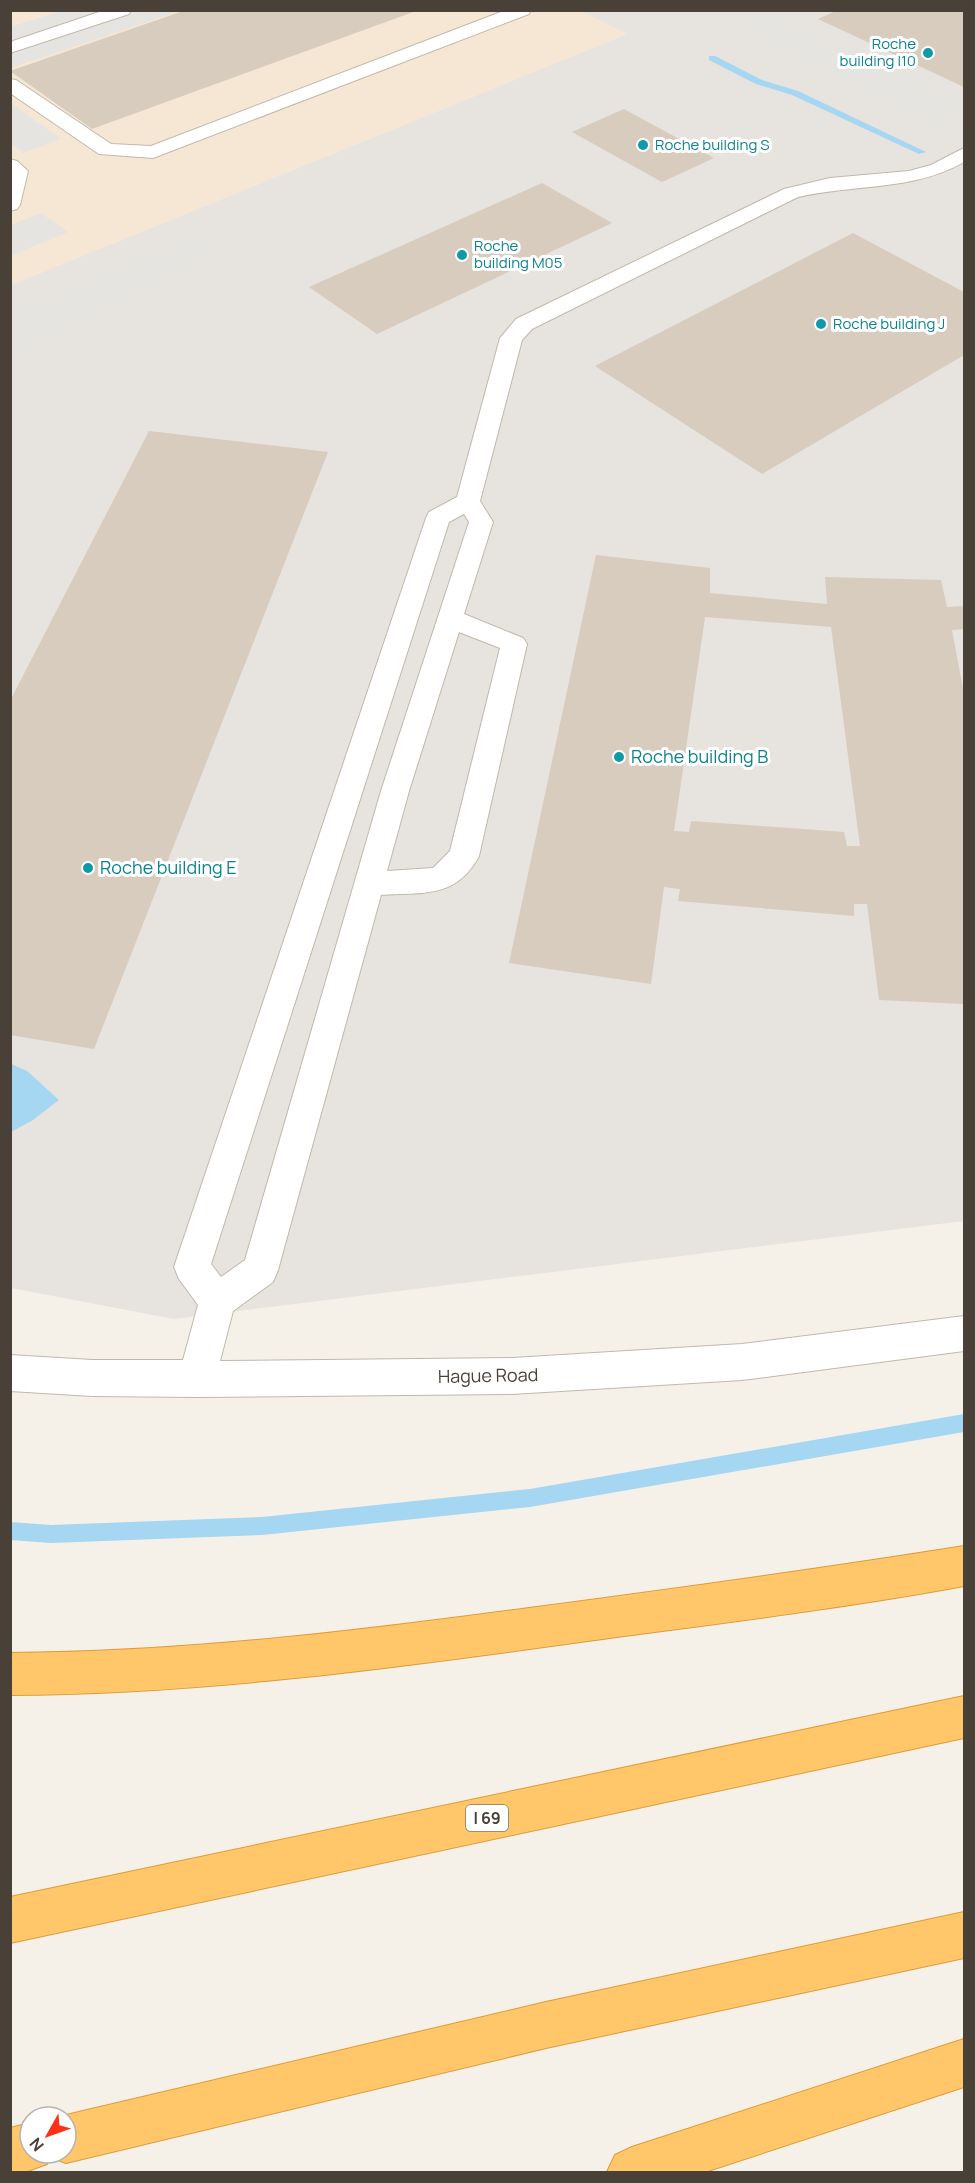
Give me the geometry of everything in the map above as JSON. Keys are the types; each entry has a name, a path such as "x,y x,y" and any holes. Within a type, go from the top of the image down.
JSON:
{"highway":[{"path":"10,1674 87,1675 247,1664 644,1613 964,1566"},
{"name":"I 69","path":"10,1920 964,1717"},
{"path":"78,2136 546,2025 964,1935"},
{"path":"632,2172 964,2063"}],"street":[{"path":"10,48 123,10"},
{"path":"10,84 106,150 153,152 524,10"},
{"path":"217,1301 192,1266 438,518 468,501 511,338 524,324 790,193 830,184 911,177 938,169 964,154"},
{"path":"10,165 18,171 10,205"},
{"path":"197,1379 217,1301 260,1270 395,791 481,522 468,501"},
{"path":"369,884 441,879 464,856 514,644 450,619"},
{"name":"Hague Road","path":"10,1373 92,1378 197,1379 512,1376 742,1362 964,1334"}],"shaded area":[{"path":"582,10 627,34 11,285 11,11"},
{"path":"61,11 180,11 11,68 10,27"},
{"path":"582,11 964,11 964,1221 174,1319 11,1288 11,285 627,34"},
{"path":"770,12 964,104 964,116 941,127 734,31"},
{"path":"10,103 61,139 23,153 11,144"},
{"path":"41,213 68,232 11,256 11,225"},
{"path":"202,231 221,248 108,310 11,357 11,312"}],"water":[{"path":"11,1064 27,1071 59,1100 33,1120 11,1132"}],"building":[{"path":"186,10 416,11 92,129 10,71"},
{"name":"Roche building I10","path":"838,10 964,10 964,87 818,19"},
{"name":"Roche building S","path":"624,109 714,158 662,182 572,132"},
{"name":"Roche building M05","path":"542,183 612,223 377,334 309,287"},
{"name":"Roche building J","path":"853,233 964,292 964,355 762,474 595,366"},
{"name":"Roche building E","path":"149,431 328,452 94,1049 10,1035 10,701"},
{"name":"Roche building B","path":"596,555 710,568 710,593 827,604 825,577 941,580 947,607 964,606 964,629 952,630 964,694 964,1004 879,1000 867,904 854,904 854,916 678,901 680,889 664,887 651,984 509,963","holes":["705,617 831,627 860,846 847,846 844,832 691,821 689,832 674,831"]}],"waterway":[{"path":"712,58 759,82 795,93 922,152"},
{"path":"10,1531 51,1534 262,1526 530,1498 964,1423"}],"place":[{"name":"Roche building I10","path":"928,53"},
{"name":"Roche building S","path":"643,145"},
{"name":"Roche building M05","path":"462,255"},
{"name":"Roche building J","path":"821,324"},
{"name":"Roche building B","path":"619,757"},
{"name":"Roche building E","path":"88,868"}]}
